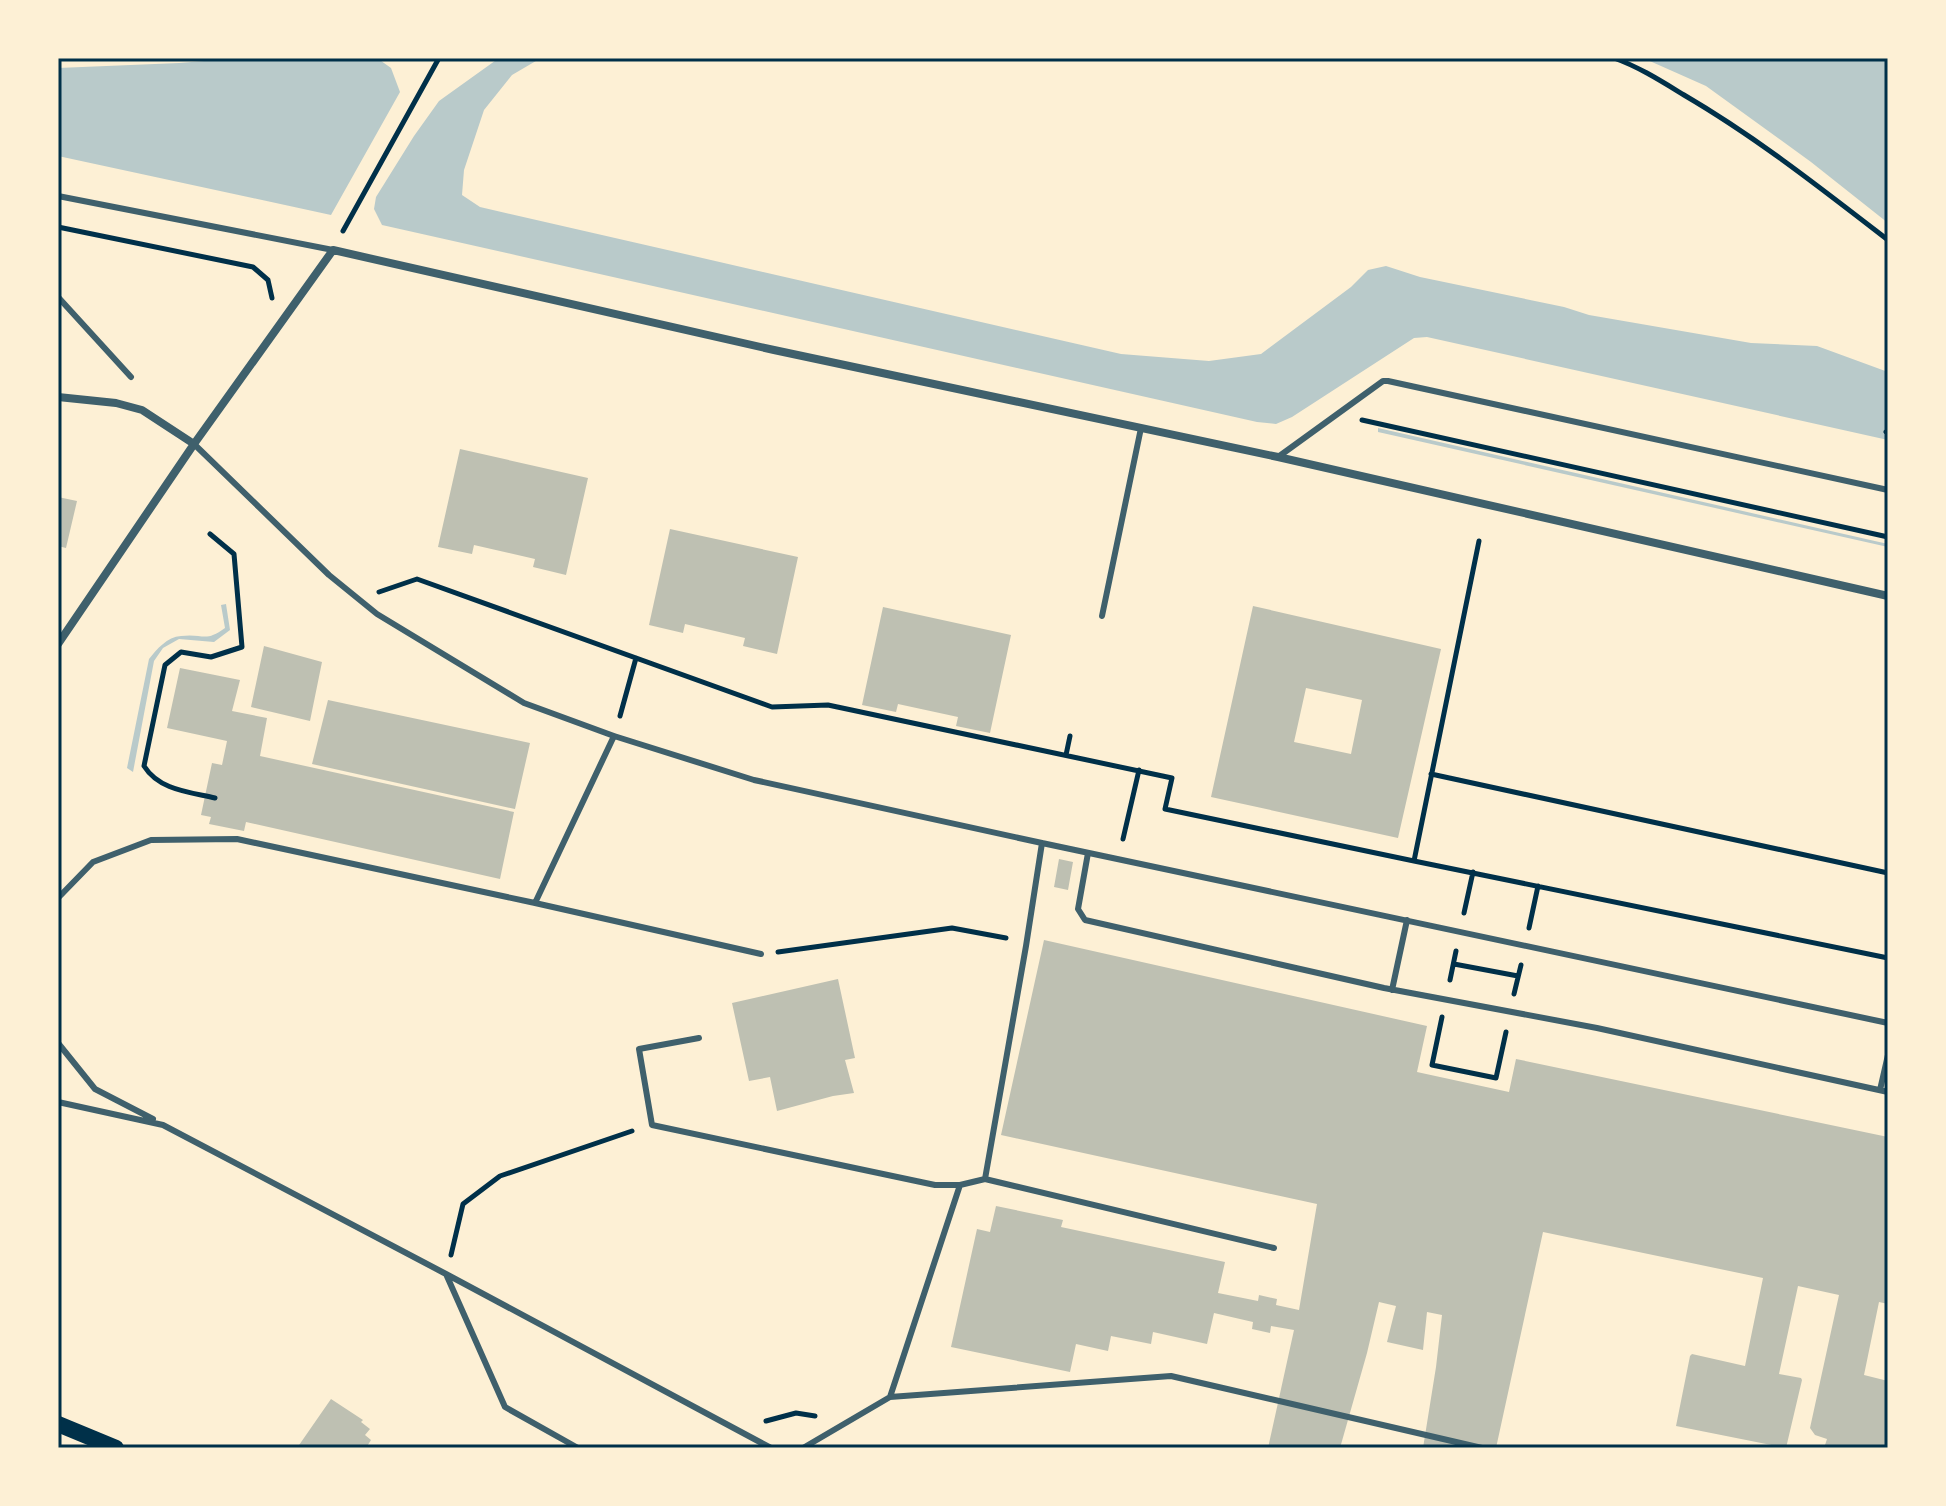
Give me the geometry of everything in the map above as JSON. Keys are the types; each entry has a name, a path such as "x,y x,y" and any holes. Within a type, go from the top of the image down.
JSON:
{"main road":[{"path":"58,1424 116,1448"}],"street":[{"path":"58,644 194,444 333,250 774,350 1278,457 1888,596"},
{"path":"58,397 116,403 142,410 194,444"}],"lane":[{"path":"58,196 333,250"},
{"path":"58,297 131,377"},
{"path":"1278,457 1383,381 1388,381 1888,490"},
{"path":"1102,616 1141,428"},
{"path":"194,444 329,575 377,614 524,703 614,736 754,780 1888,1023"},
{"path":"535,903 614,736"},
{"path":"58,898 93,862 151,840 237,839 761,954"},
{"path":"985,1179 1042,843"},
{"path":"1088,853 1078,909 1085,920 1392,990 1597,1028 1884,1091 1888,1055"},
{"path":"1392,990 1407,920"},
{"path":"699,1038 639,1049 652,1125 935,1185 960,1185 985,1179 1274,1248"},
{"path":"58,1043 95,1089 771,1448"},
{"path":"58,1102 163,1125"},
{"path":"890,1397 960,1185"},
{"path":"446,1274 505,1407 578,1448"},
{"path":"803,1448 890,1397 1171,1376 1482,1448"}],"path":[{"path":"333,250 439,58"},
{"path":"1614,58 1633,65 1726,120 1888,240"},
{"path":"58,227 253,267 268,280 272,296 268,306"},
{"path":"1335,416 1385,424 1888,537"},
{"path":"210,534 234,554 242,647 211,657 181,652 165,665 144,766 150,777 170,788 215,798"},
{"path":"1414,861 1479,541"},
{"path":"358,599 417,579 772,707 828,705 1172,778 1165,809 1888,958"},
{"path":"614,736 636,658"},
{"path":"1066,755 1070,736"},
{"path":"1119,858 1139,770"},
{"path":"1431,774 1888,873"},
{"path":"761,954 952,928 1026,942"},
{"path":"1454,964 1518,976"},
{"path":"446,1274 463,1204 500,1176 652,1125"},
{"path":"734,1428 796,1413 848,1422"}],"shaded area":[{"path":"242,58 377,58 391,68 400,92 331,215 58,156 58,68"},
{"path":"499,58 541,58 512,75 484,110 464,170 462,195 480,207 1121,354 1209,361 1261,354 1351,287 1368,270 1386,266 1420,277 1589,315 1751,343 1817,346 1888,372 1888,440 1427,337 1414,338 1292,417 1276,424 1257,422 382,225 374,209 376,197 414,136 439,101"},
{"path":"1643,58 1888,58 1888,223 1811,162 1706,86"},
{"path":"1378,428 1888,544 1888,547 1378,432"},
{"path":"226,604 230,630 214,642 179,639 163,648 154,661 133,772 127,768 149,659 171,639 188,635 208,636 225,628 221,605"}],"building":[{"path":"460,449 588,478 566,575 533,567 535,559 474,545 472,554 438,547"},
{"path":"58,497 77,501 66,548 58,546"},
{"path":"670,529 798,557 777,654 743,646 745,638 685,624 683,633 649,625"},
{"path":"1253,606 1441,649 1398,838 1211,797","holes":["1306,688 1362,700 1351,754 1294,742"]},
{"path":"883,607 1011,635 990,733 956,726 958,717 898,704 896,712 862,705"},
{"path":"264,646 322,662 310,721 251,707"},
{"path":"180,668 240,680 232,711 267,718 260,756 514,812 500,879 246,822 244,831 209,824 211,817 201,815 212,763 222,765 227,741 167,728"},
{"path":"328,700 530,743 515,809 312,764"},
{"path":"1059,859 1073,862 1068,890 1054,887"},
{"path":"1044,940 1427,1026 1417,1072 1509,1092 1516,1059 1888,1137 1888,1304 1879,1302 1864,1375 1888,1381 1888,1448 1824,1448 1827,1439 1815,1435 1810,1428 1839,1295 1798,1286 1779,1374 1802,1380 1786,1448 1676,1426 1692,1354 1745,1366 1763,1278 1543,1232 1496,1448 1423,1448 1442,1315 1427,1312 1423,1350 1387,1342 1396,1306 1379,1302 1340,1448 1268,1448 1294,1330 1271,1326 1270,1333 1252,1329 1253,1322 1214,1313 1207,1344 1153,1332 1151,1344 1111,1336 1108,1351 1076,1344 1070,1372 951,1347 977,1229 990,1232 996,1206 1063,1220 1061,1227 1225,1262 1218,1293 1258,1301 1259,1295 1277,1299 1276,1305 1299,1310 1317,1204 1001,1135"},
{"path":"838,979 855,1058 845,1060 854,1093 777,1111 770,1077 749,1081 732,1003"},
{"path":"331,1399 363,1420 361,1422 370,1429 365,1435 371,1440 366,1448 297,1448"}]}
